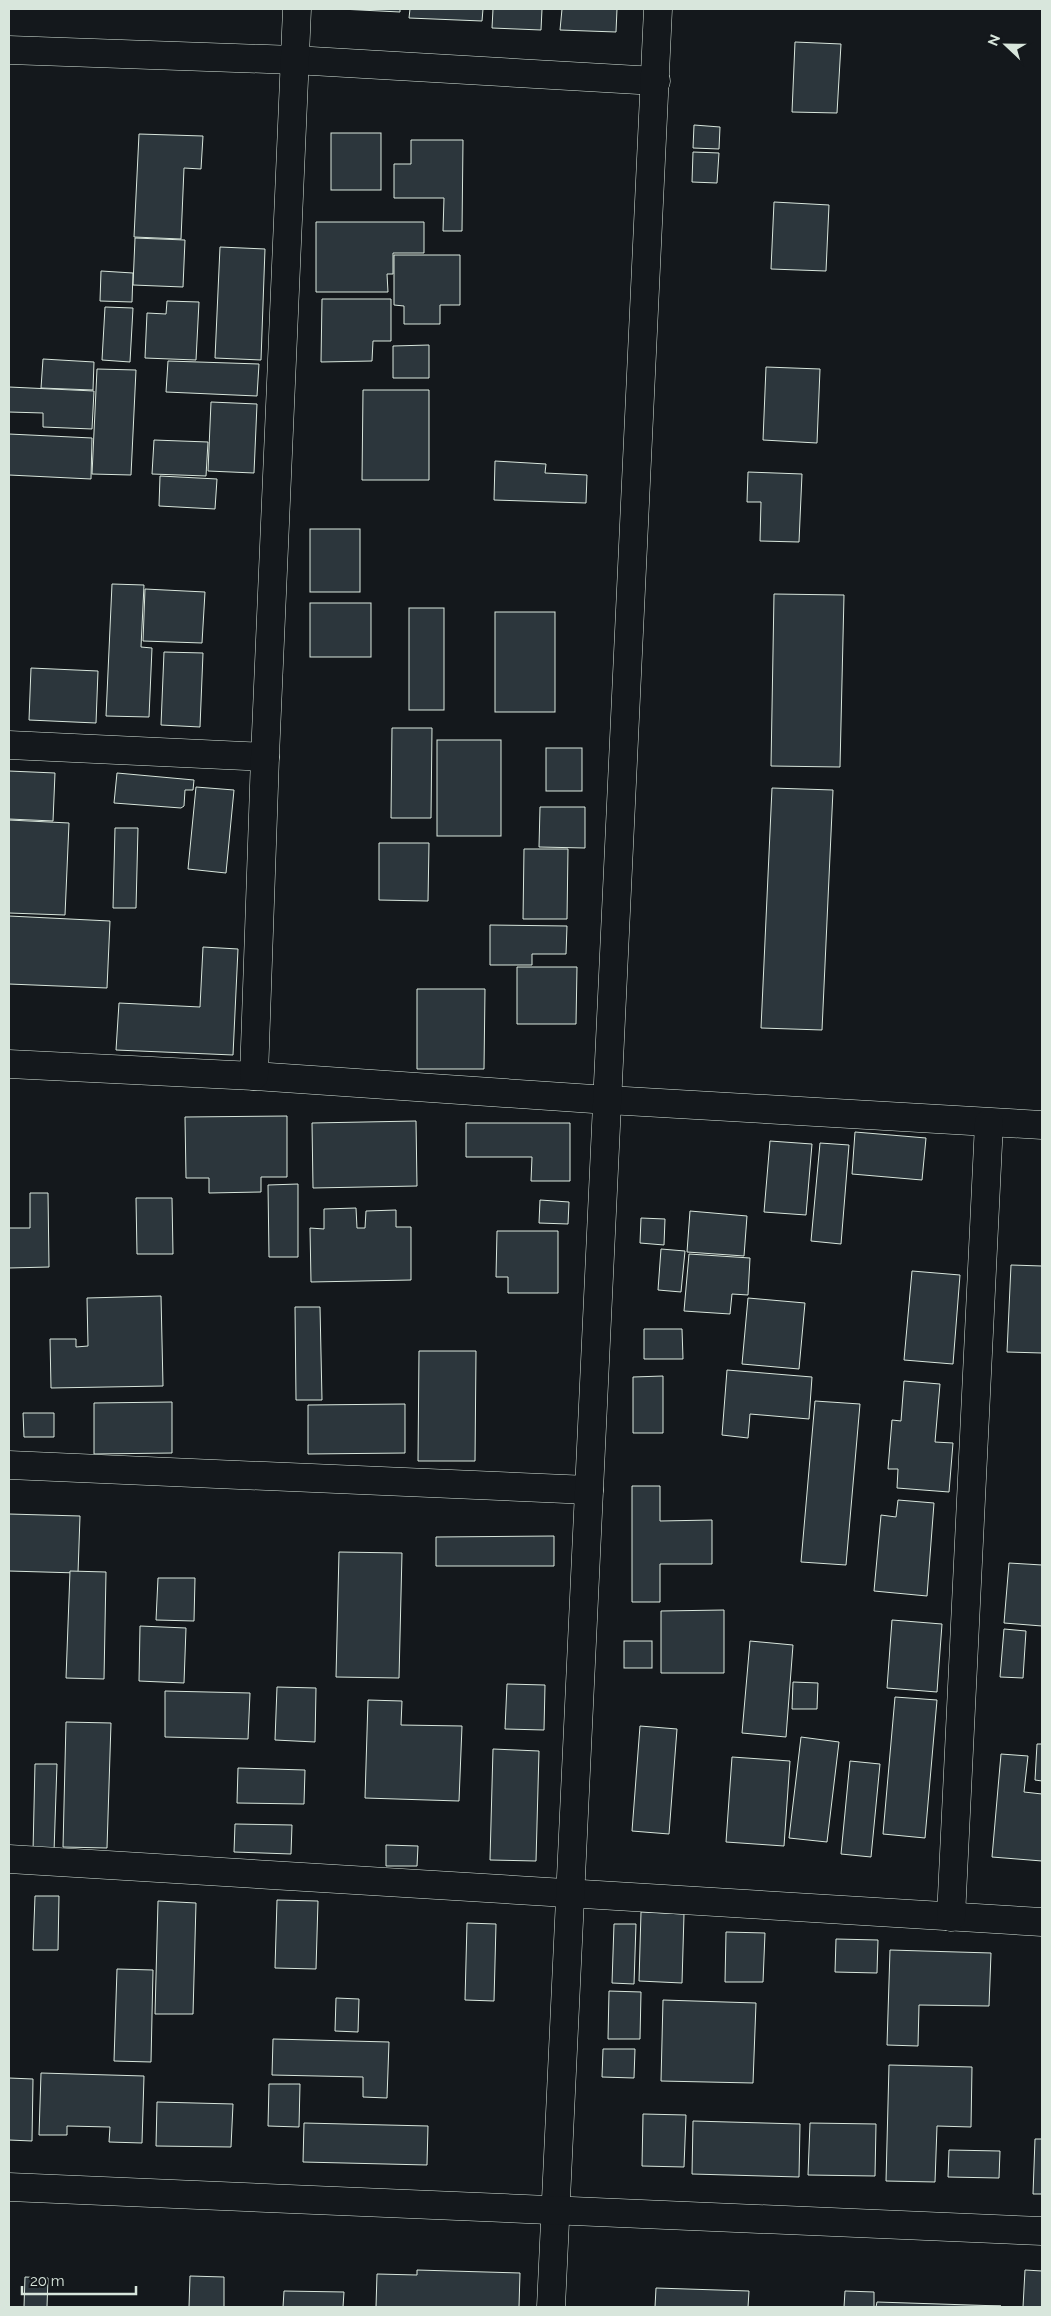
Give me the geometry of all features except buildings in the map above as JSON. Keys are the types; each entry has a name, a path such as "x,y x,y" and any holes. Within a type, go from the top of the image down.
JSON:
{"street":[{"path":"254,1076 265,757 297,9"},
{"path":"551,2307 658,9"},
{"path":"9,50 294,60 656,81"},
{"path":"9,744 265,757"},
{"path":"9,1064 254,1076 608,1100 1042,1125"},
{"path":"951,1917 989,1123"},
{"path":"9,1465 589,1490"},
{"path":"9,1859 1042,1922"},
{"path":"9,2186 1042,2231"}]}
